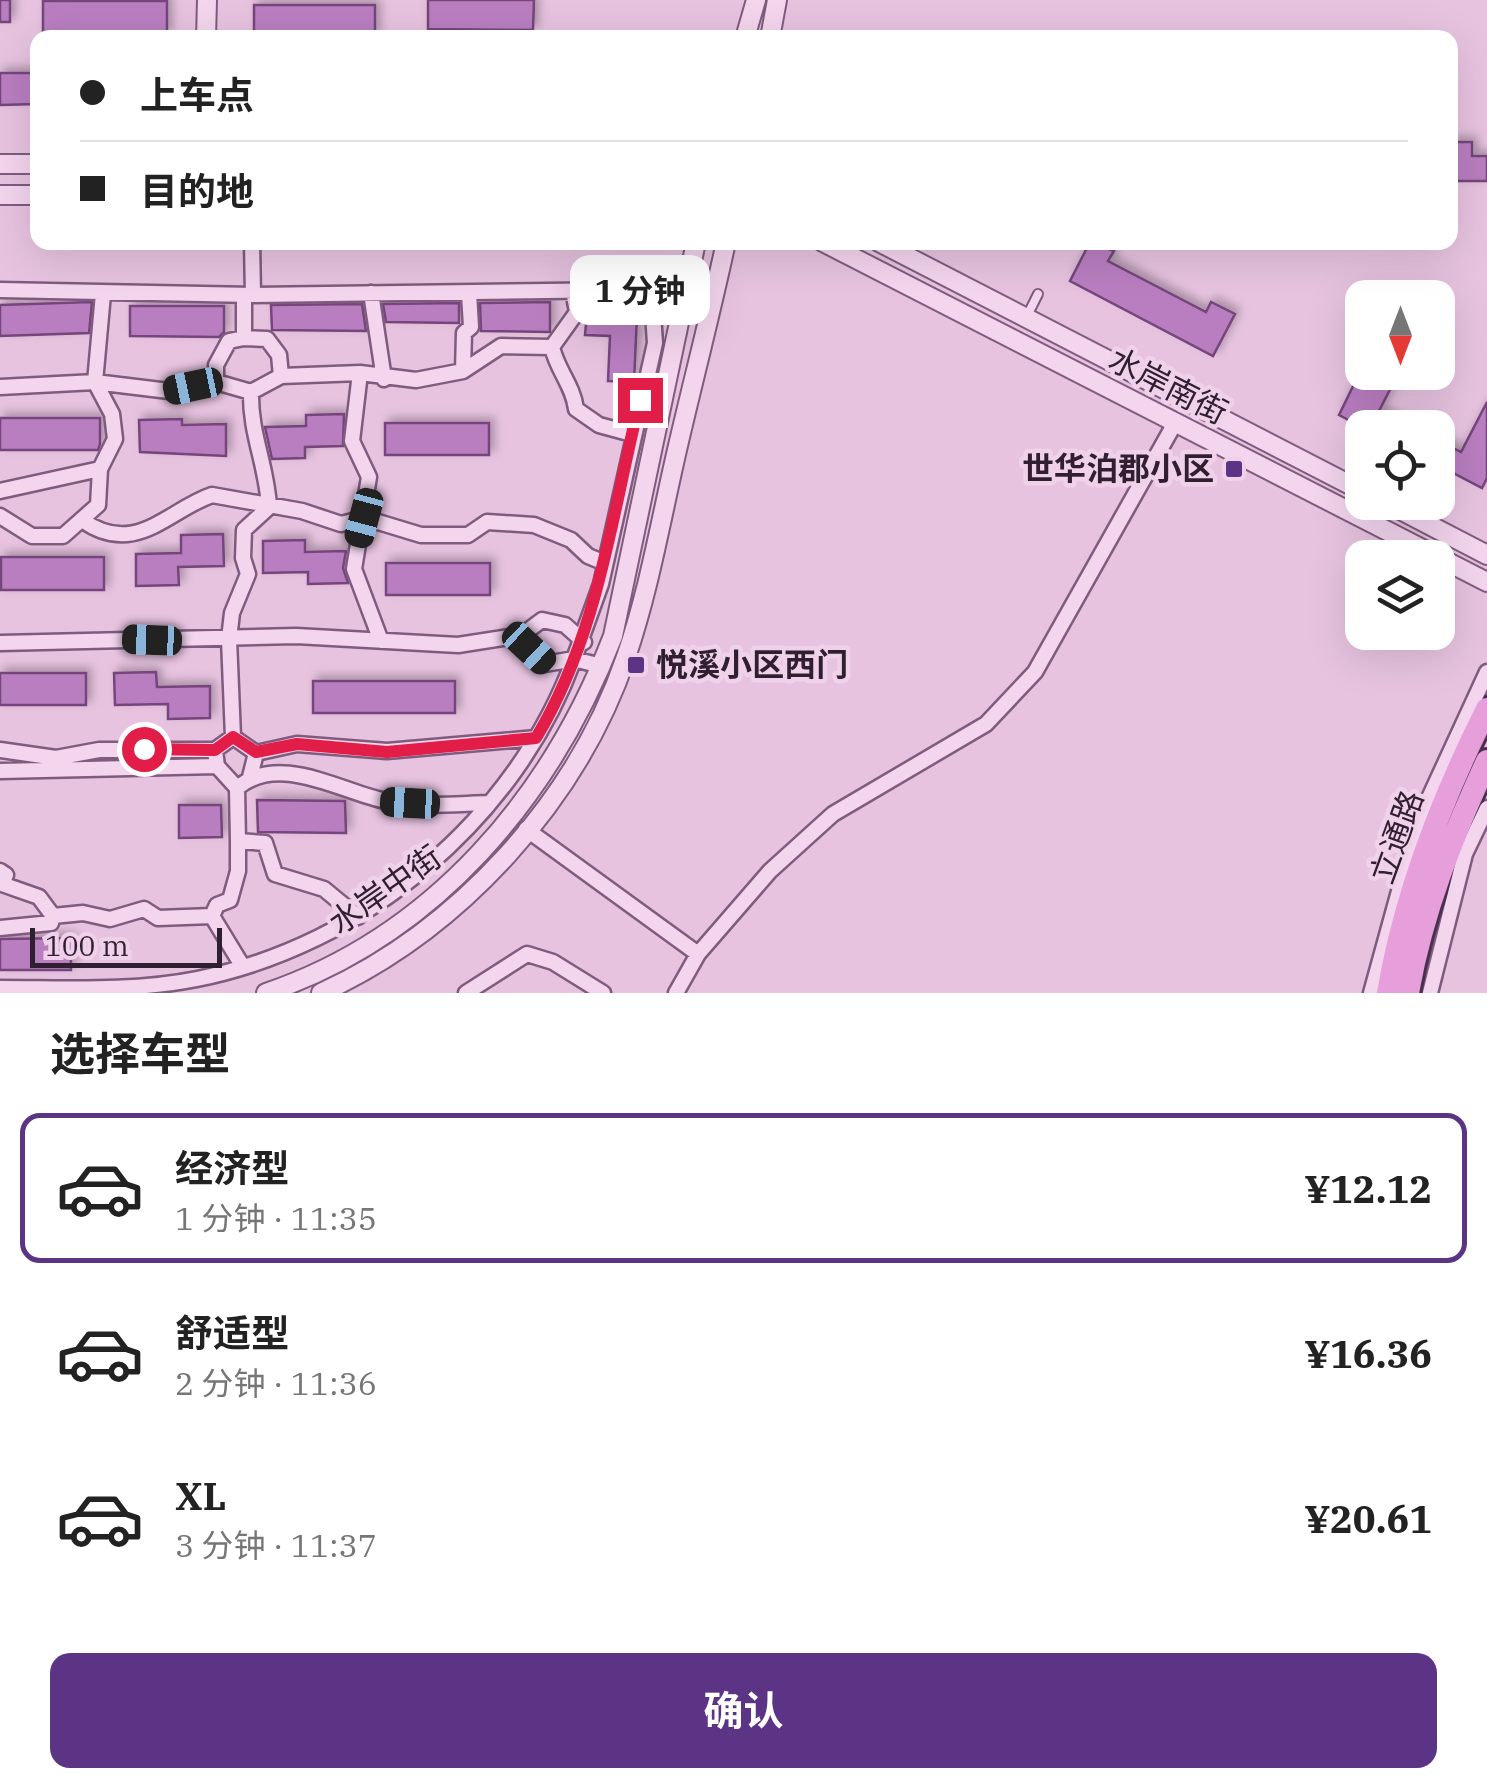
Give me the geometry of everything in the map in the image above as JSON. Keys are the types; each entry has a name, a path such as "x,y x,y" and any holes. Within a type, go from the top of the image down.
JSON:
{"main road":[{"name":"立通路","path":"1388,993 1407,904 1431,831 1487,710"},
{"name":"立通路","path":"1408,993 1429,906 1457,826 1487,761"},
{"path":"1378,963 1378,993"}],"street":[{"path":"206,0 206,30"},
{"path":"748,30 756,0"},
{"path":"771,30 777,0"},
{"path":"0,164 30,164"},
{"path":"0,195 30,195"},
{"path":"244,338 252,250"},
{"name":"水岸中街","path":"266,993 395,927 464,872 547,772 601,666 628,575 694,250"},
{"name":"水岸中街","path":"322,993 400,948 481,884 571,774 625,661 724,250"},
{"name":"水岸南街","path":"839,250 1487,582"},
{"name":"水岸南街","path":"894,250 1345,482"},
{"path":"0,290 249,295 634,292 644,296 653,314 655,343 584,642 536,738 488,803 440,856 358,917 288,952 243,967 195,979 105,990 0,988"},
{"path":"552,347 578,312 573,291"},
{"path":"463,371 464,333 472,326 469,292"},
{"path":"371,293 384,378"},
{"path":"0,516 32,536 63,536 98,504 100,469 115,439 112,414 95,382 103,294"},
{"path":"216,382 216,365 229,340 244,338 266,340 279,355 281,376"},
{"path":"0,387 95,382 170,391 216,382 251,392 281,376 360,374 416,380 463,371 501,346 552,347"},
{"path":"552,347 558,371 573,389 576,408 599,425 632,434"},
{"path":"360,374 352,441 368,477 354,569 381,641"},
{"path":"233,737 229,640 232,613 248,574 243,558 244,530 268,507 268,470 250,424 251,392"},
{"path":"676,993 698,954 770,871 833,814 986,724 1036,672 1175,424"},
{"path":"0,491 100,469"},
{"path":"82,520 96,530 129,534 183,514 212,496 302,511 341,524 364,518 421,535 468,534 487,522 534,525 571,540 588,556 605,564"},
{"path":"1420,520 1487,555"},
{"path":"0,530 17,530"},
{"path":"0,643 296,636 458,644 522,635 542,620 565,625 584,642"},
{"path":"522,635 545,664 574,658 601,666"},
{"path":"1370,993 1418,822 1487,672"},
{"path":"0,750 56,758 99,750 215,750 233,737"},
{"path":"233,737 256,752 297,744 387,752 536,738"},
{"path":"212,916 218,905 230,900 238,871 237,788 217,766 215,750"},
{"path":"250,777 256,752"},
{"path":"0,771 217,766"},
{"path":"237,788 250,777 274,773 326,781 385,802 488,803"},
{"path":"1430,993 1464,854 1487,808"},
{"path":"526,829 698,954"},
{"path":"238,841 265,842 275,874 324,889 358,917"},
{"path":"0,871 6,875 2,884 24,889 26,896 40,897 54,916"},
{"path":"54,916 82,913 110,919 144,909 158,918 212,916"},
{"path":"0,928 51,923 54,916"},
{"path":"212,916 243,967"},
{"path":"466,993 527,954 553,962 603,993"}],"lane":[{"path":"1026,318 1038,294"}],"building":[{"path":"0,0 10,0 10,22 0,22"},
{"path":"428,0 534,0 533,30 428,29"},
{"path":"43,1 167,1 167,30 43,30"},
{"path":"254,5 375,5 375,30 254,30"},
{"path":"0,73 30,73 30,104 0,105"},
{"path":"1458,142 1472,142 1472,156 1487,156 1487,181 1458,181"},
{"path":"1086,250 1111,250 1108,261 1206,312 1211,302 1235,314 1213,356 1070,281"},
{"path":"92,302 89,333 0,336 0,305"},
{"path":"550,302 550,332 481,331 480,303"},
{"path":"459,303 459,323 386,322 383,304"},
{"path":"362,304 366,331 272,330 271,305"},
{"path":"130,306 224,306 224,332 219,337 130,336"},
{"path":"587,313 637,315 634,382 608,381 610,336 585,335"},
{"path":"1351,390 1390,390 1380,410 1345,410 1345,418 1339,415"},
{"path":"1487,402 1487,478 1482,488 1455,474 1455,449 1461,452"},
{"path":"344,414 343,446 305,447 305,458 272,459 265,427 306,426 306,415"},
{"path":"0,418 100,418 100,444 98,450 0,450"},
{"path":"182,419 182,425 226,424 226,456 140,452 139,420"},
{"path":"385,423 489,423 489,455 385,455"},
{"path":"223,534 224,566 178,567 179,585 136,586 136,554 181,553 181,535"},
{"path":"305,540 305,552 346,551 343,568 348,583 308,584 308,572 263,573 263,541"},
{"path":"1,557 104,557 104,590 1,590"},
{"path":"386,563 490,563 490,595 386,595"},
{"path":"156,672 157,687 210,686 210,718 168,719 168,704 115,705 114,673"},
{"path":"0,673 86,673 86,705 0,705"},
{"path":"313,681 455,681 455,713 313,713"},
{"path":"257,800 345,801 346,833 258,832"},
{"path":"179,805 221,805 222,837 179,838"},
{"path":"71,938 71,970 0,970 0,939"}],"place":[{"name":"世华泊郡小区","path":"1234,469"},
{"name":"悦溪小区西门","path":"636,665"}],"route":[{"path":"144,749 215,750 233,737 256,752 297,744 347,745 387,752 536,738 584,642 601,584 640,400"}]}
